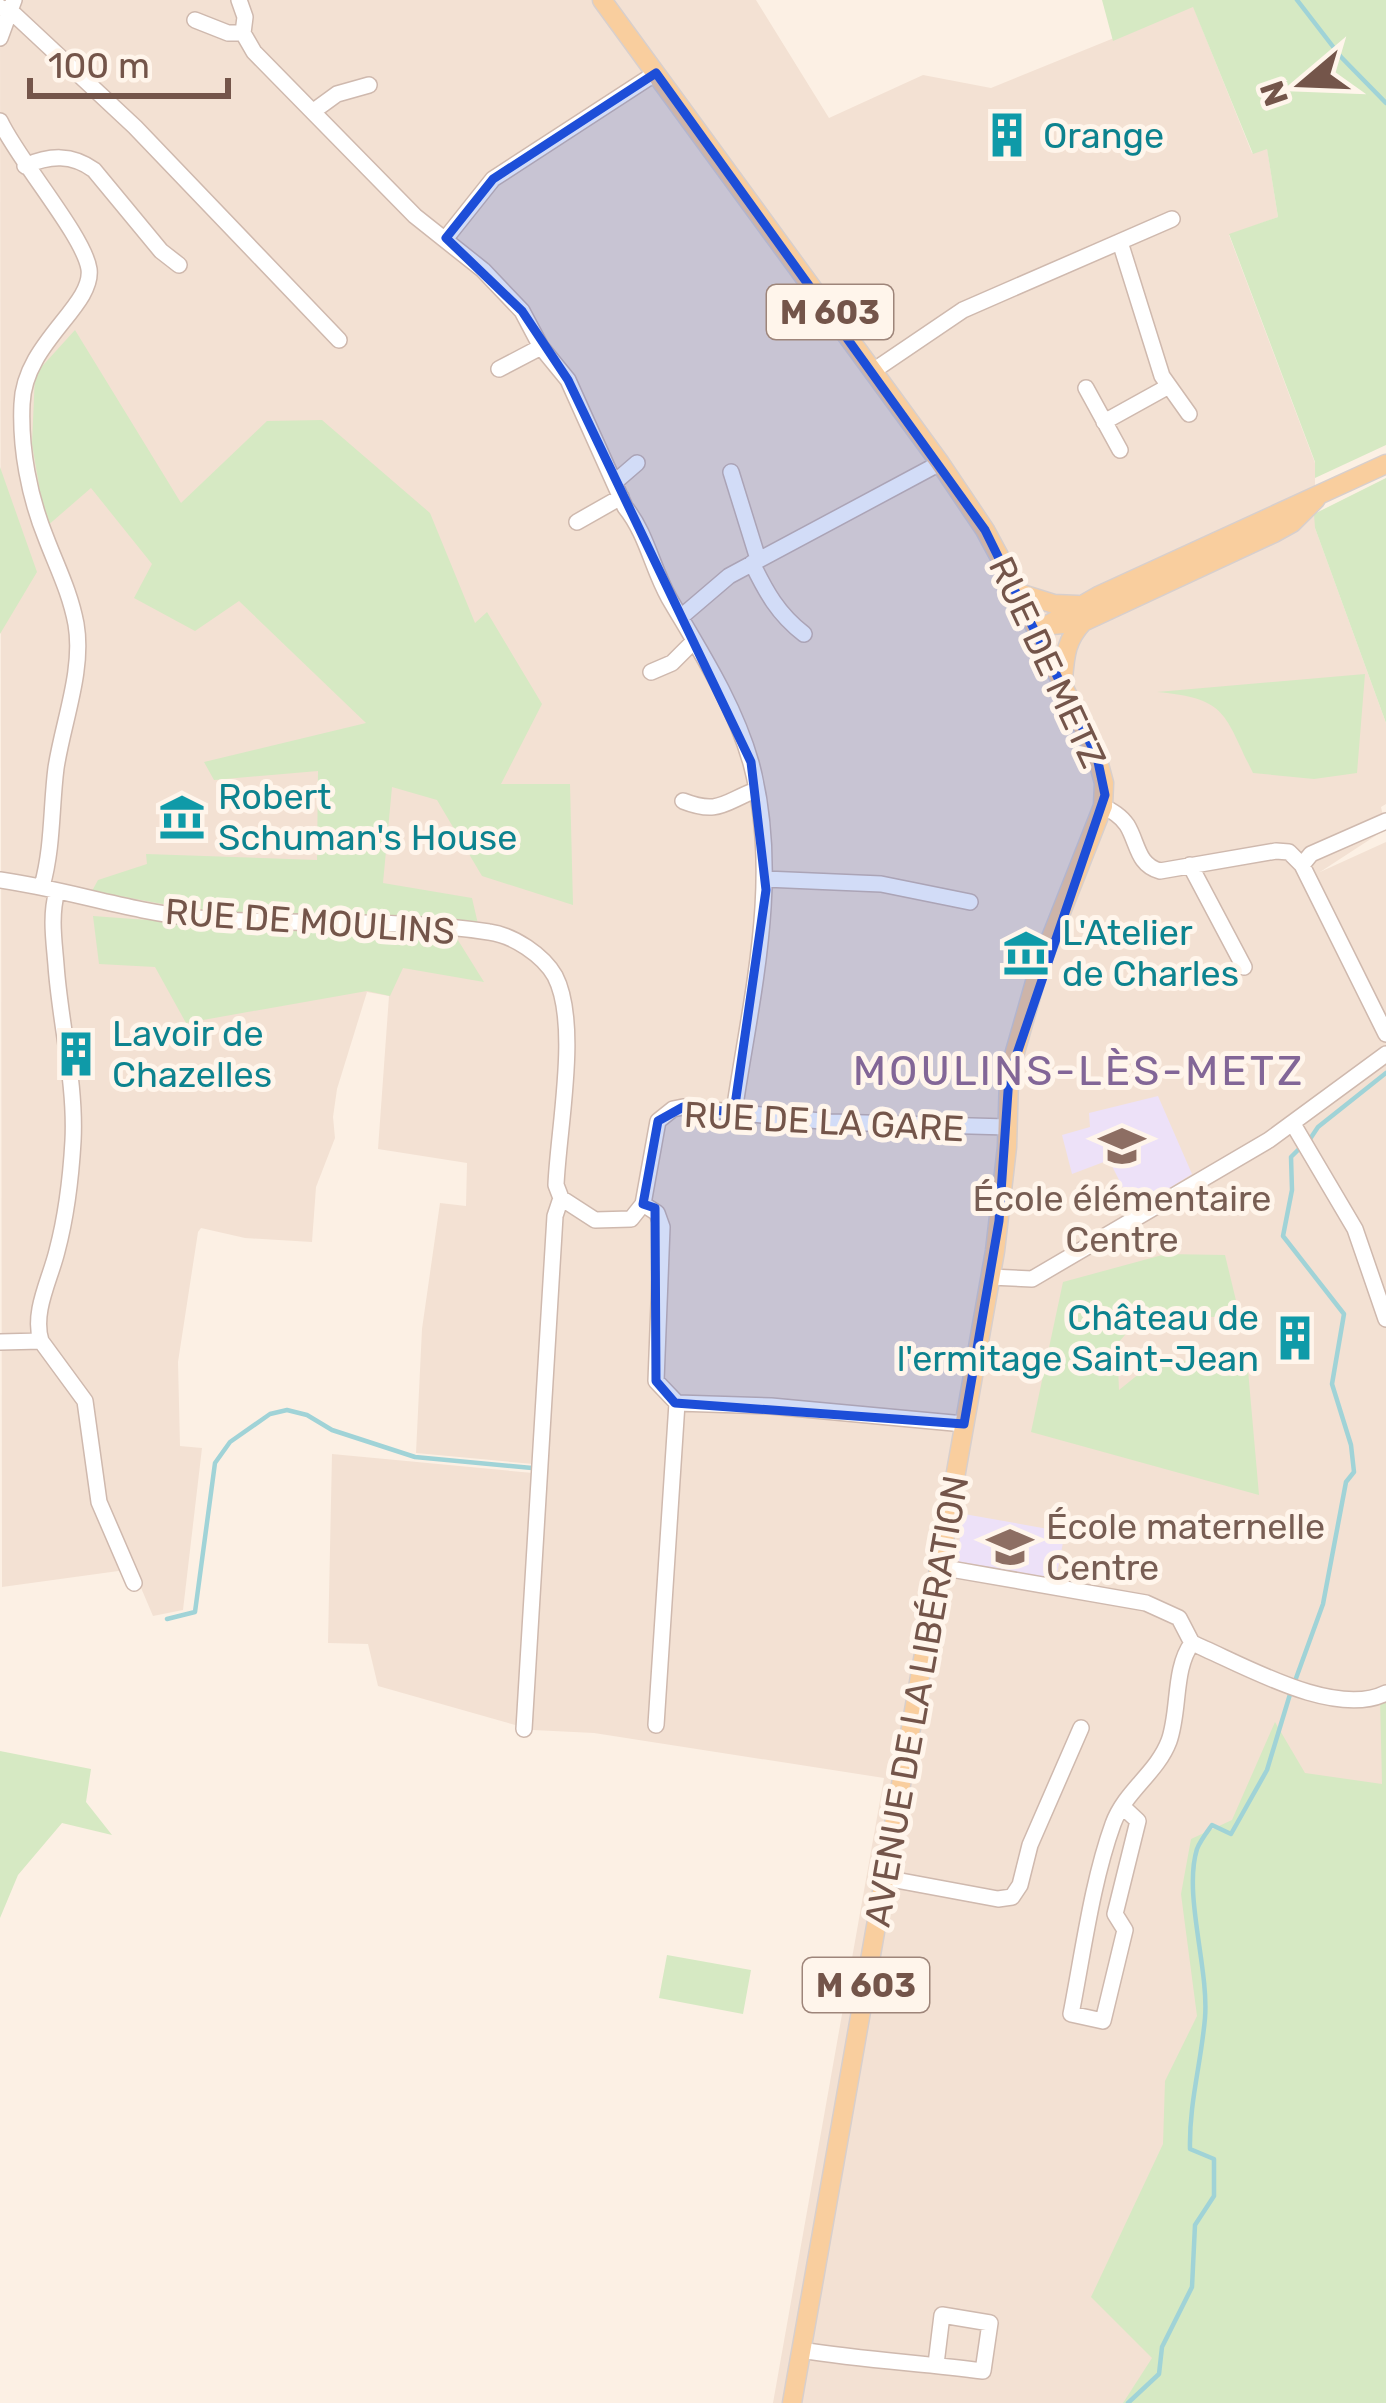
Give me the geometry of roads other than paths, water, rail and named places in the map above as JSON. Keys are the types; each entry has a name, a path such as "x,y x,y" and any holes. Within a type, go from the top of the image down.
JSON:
{"main road":[{"name":"M 603","path":"602,0 940,463"},
{"name":"RUE DE METZ","path":"940,463 1044,628 1062,684 1096,757 1104,782 1103,806"},
{"path":"1044,628 1292,524 1319,495 1386,464"},
{"path":"1019,593 1081,613"},
{"path":"1062,684 1064,651 1081,613"},
{"name":"M 603","path":"964,1424 990,1276 1009,1077 1028,1006 1103,806"},
{"name":"AVENUE DE LA LIBÉRATION","path":"792,2403 964,1424"}],"street":[{"path":"239,0 245,17 243,33 254,52 415,216 446,238 522,311 541,347 568,380 638,523 662,585 724,692 751,762 765,879 734,1112"},
{"path":"0,38 8,6"},
{"path":"8,6 134,128 339,340"},
{"path":"195,20 228,33 243,33"},
{"path":"446,238 493,179 656,73"},
{"path":"314,110 338,94 369,86"},
{"path":"0,121 80,247 89,273 83,296 36,354 23,387 23,441 30,490 67,587 78,649 56,770 47,867 73,1105 73,1144 58,1248 40,1308 40,1341 85,1401 99,1502 134,1582"},
{"path":"25,166 55,157 81,161 179,266"},
{"path":"873,371 963,310 1172,219"},
{"path":"1120,242 1168,386 1189,415"},
{"path":"499,369 541,347"},
{"path":"1105,422 1168,386"},
{"path":"1086,388 1120,451"},
{"path":"577,522 618,489 638,463"},
{"path":"681,617 729,576 940,463"},
{"path":"731,472 770,601 784,620 804,634"},
{"path":"651,672 672,663 693,642"},
{"path":"682,801 702,809 726,806 756,790"},
{"name":"RUE DE METZ","path":"1103,806 1126,824 1144,862 1160,871 1190,865"},
{"path":"1302,865 1311,854 1384,822"},
{"path":"1244,967 1190,865 1276,850 1289,852 1302,865 1386,1034"},
{"path":"765,879 881,884 970,902"},
{"name":"RUE DE MOULINS","path":"0,880 198,918 492,932 529,950 557,980 563,1002 565,1073 556,1185 561,1198"},
{"path":"990,1276 1032,1280 1293,1124 1386,1054"},
{"name":"RUE DE LA GARE","path":"677,1403 656,1381 662,1227 657,1213 643,1204 655,1129 664,1114 683,1107 865,1124 1007,1127"},
{"path":"1293,1124 1355,1229 1386,1319"},
{"path":"524,1730 555,1216 561,1198 580,1213 614,1222 631,1219 643,1204"},
{"path":"0,1342 40,1341"},
{"path":"656,1725 677,1403 771,1406 964,1424"},
{"path":"939,1567 1146,1603 1179,1618 1192,1643 1300,1690 1354,1702 1386,1694"},
{"path":"1124,1807 1138,1821 1115,1914 1125,1930 1103,2021 1071,2014 1114,1821 1138,1783 1160,1762 1176,1715 1184,1654 1192,1643"},
{"path":"885,1878 998,1899 1012,1897 1082,1728"},
{"path":"801,2350 881,2363 901,2360 936,2365 983,2371 990,2323 942,2315 936,2365"}],"waterway":[{"path":"1297,0 1341,57 1386,103"},
{"path":"1310,1139 1318,1127 1386,1073"},
{"path":"1295,1681 1323,1604 1346,1482 1354,1472 1351,1445 1332,1384 1344,1314 1283,1236 1292,1190 1291,1157 1301,1147"},
{"path":"167,1619 195,1612 215,1463 230,1442 270,1414 287,1410 307,1415 332,1430 415,1457 532,1468"},
{"path":"1128,2403 1159,2374 1162,2347 1192,2287 1195,2225 1214,2196 1214,2159 1190,2149 1205,2018 1194,1909 1197,1849 1212,1825 1231,1834 1267,1770 1291,1691"}],"place":[{"name":"Orange","path":"1007,135"},
{"name":"Robert Schuman's House","path":"182,817"},
{"name":"L'Atelier de Charles","path":"1026,953"},
{"name":"Lavoir de Chazelles","path":"76,1054"},
{"name":"École élémentaire Centre","path":"1122,1146"},
{"name":"Château de l'ermitage Saint-Jean","path":"1295,1338"},
{"name":"École maternelle Centre","path":"1010,1547"}],"district":[{"name":"MOULINS-LÈS-METZ","path":"1079,1070"}]}
